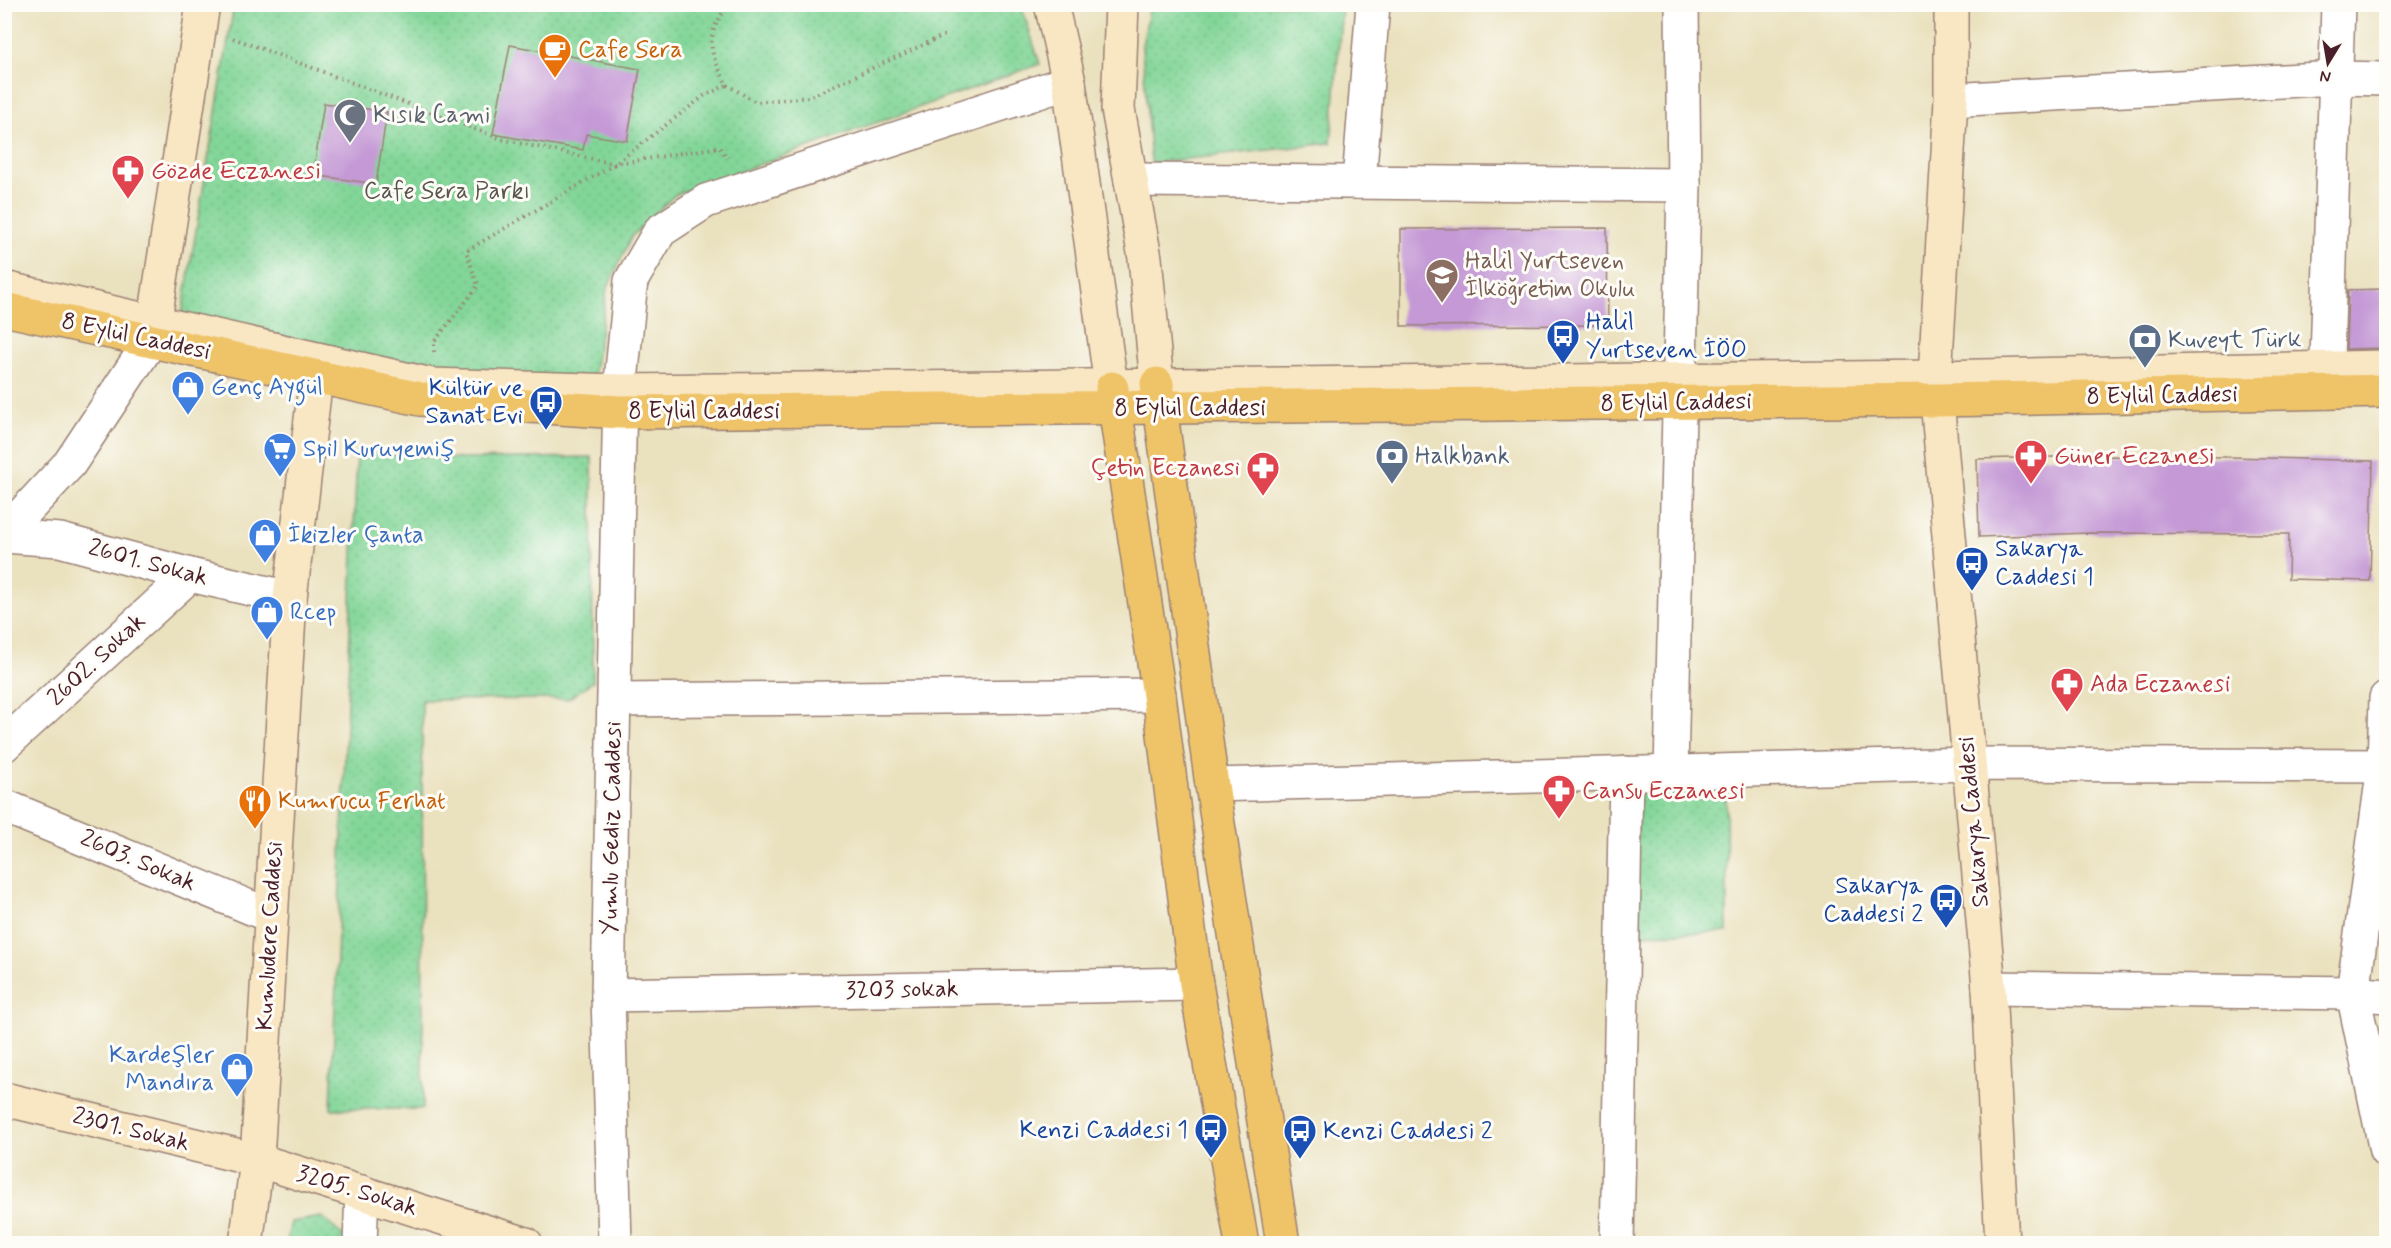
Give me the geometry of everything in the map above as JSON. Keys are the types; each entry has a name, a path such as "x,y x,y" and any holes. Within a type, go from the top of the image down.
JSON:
{"main road":[{"path":"1051,4 1069,82 1159,695 1196,984 1242,1244"},
{"path":"1122,4 1118,109 1144,258 1158,396 1212,785 1283,1244"},
{"name":"Sakarya Caddesi","path":"1951,4 1951,100 1936,388 1989,988 2002,1244"},
{"path":"154,330 201,18"},
{"path":"4,288 154,330 432,385 620,402"},
{"name":"8 Eylül Caddesi","path":"4,309 154,330 316,377 420,399 620,402 1936,388 2326,380 2386,391"},
{"path":"2326,380 2386,367"},
{"name":"Kumludere Caddesi","path":"246,1244 257,1160 290,598 316,377"},
{"name":"2301. Sokak","path":"5,1101 257,1160"},
{"name":"3205. Sokak","path":"257,1160 526,1244"}],"street":[{"path":"1359,182 1373,4"},
{"path":"1671,772 1684,185 1682,4"},
{"path":"2326,380 2338,4"},
{"path":"1951,100 2335,78 2386,79"},
{"name":"Yumlu Gediz Caddesi","path":"615,1244 608,995 620,402 631,281 660,231 706,201 1069,82"},
{"path":"1131,180 1684,185"},
{"path":"4,535 70,463 154,330"},
{"name":"2601. Sokak","path":"4,535 60,540 190,575 290,598"},
{"name":"2602. Sokak","path":"4,745 190,575"},
{"path":"615,700 1159,695"},
{"path":"2386,698 2385,766 2354,993 2386,1151"},
{"path":"1212,785 1969,764 2385,766"},
{"path":"1617,1244 1626,773"},
{"name":"2603. Sokak","path":"4,806 271,916"},
{"name":"3203 sokak","path":"608,995 1196,984"},
{"path":"1989,988 2354,993 2386,996"},
{"path":"360,1244 363,1192"}],"path":[{"path":"725,9 714,26 711,54 728,86 756,102 809,97 947,34"},
{"path":"201,18 230,37 501,139 615,164 719,147 750,186"},
{"path":"432,385 434,342 478,286 466,251 615,164 704,96 728,86"}],"green space":[{"name":"Cafe Sera Parkı","path":"234,5 1021,5 1040,64 675,195 632,236 607,289 592,386 433,380 181,320"},
{"path":"1150,5 1342,5 1331,143 1151,163 1142,46"},
{"path":"357,452 463,459 592,457 593,681 568,699 422,700 423,1109 331,1109"},
{"path":"1665,784 1726,785 1727,932 1634,934 1638,796"},
{"path":"322,1217 346,1239 346,1243 286,1244 291,1222"}],"building":[{"path":"510,45 640,69 627,141 586,134 583,150 493,134"},
{"name":"Kısık Cami","path":"324,103 387,112 376,184 313,175"},
{"path":"1607,228 1608,325 1401,326 1401,229"},
{"path":"2386,289 2386,348 2346,349 2348,290"},
{"path":"2093,456 2373,461 2370,581 2288,579 2289,534 2089,533 1979,537 1977,459"}],"place":[{"name":"Cafe Sera","path":"555,79"},
{"name":"Kısık Cami","path":"350,144"},
{"name":"Gözde Eczanesi","path":"128,200"},
{"name":"Halil Yurtseven İlköğretim Okulu","path":"1442,304"},
{"name":"Halil Yurtseven İÖO","path":"1563,365"},
{"name":"Kuveyt Türk","path":"2145,369"},
{"name":"Genç Aygül","path":"188,416"},
{"name":"Kültür ve Sanat Evi","path":"546,431"},
{"name":"Spil Kuruyemiş","path":"280,478"},
{"name":"Halkbank","path":"1392,485"},
{"name":"Güner Eczanesi","path":"2031,485"},
{"name":"Çetin Eczanesi","path":"1263,497"},
{"name":"İkizler Çanta","path":"265,564"},
{"name":"Sakarya Caddesi 1","path":"1972,592"},
{"name":"Rcep","path":"267,641"},
{"name":"Ada Eczanesi","path":"2067,713"},
{"name":"Cansu Eczanesi","path":"1559,820"},
{"name":"Kumrucu Ferhat","path":"255,830"},
{"name":"Sakarya Caddesi 2","path":"1946,929"},
{"name":"Kardeşler Mandıra","path":"237,1098"},
{"name":"Kenzi Caddesi 1","path":"1211,1159"},
{"name":"Kenzi Caddesi 2","path":"1300,1160"}]}
